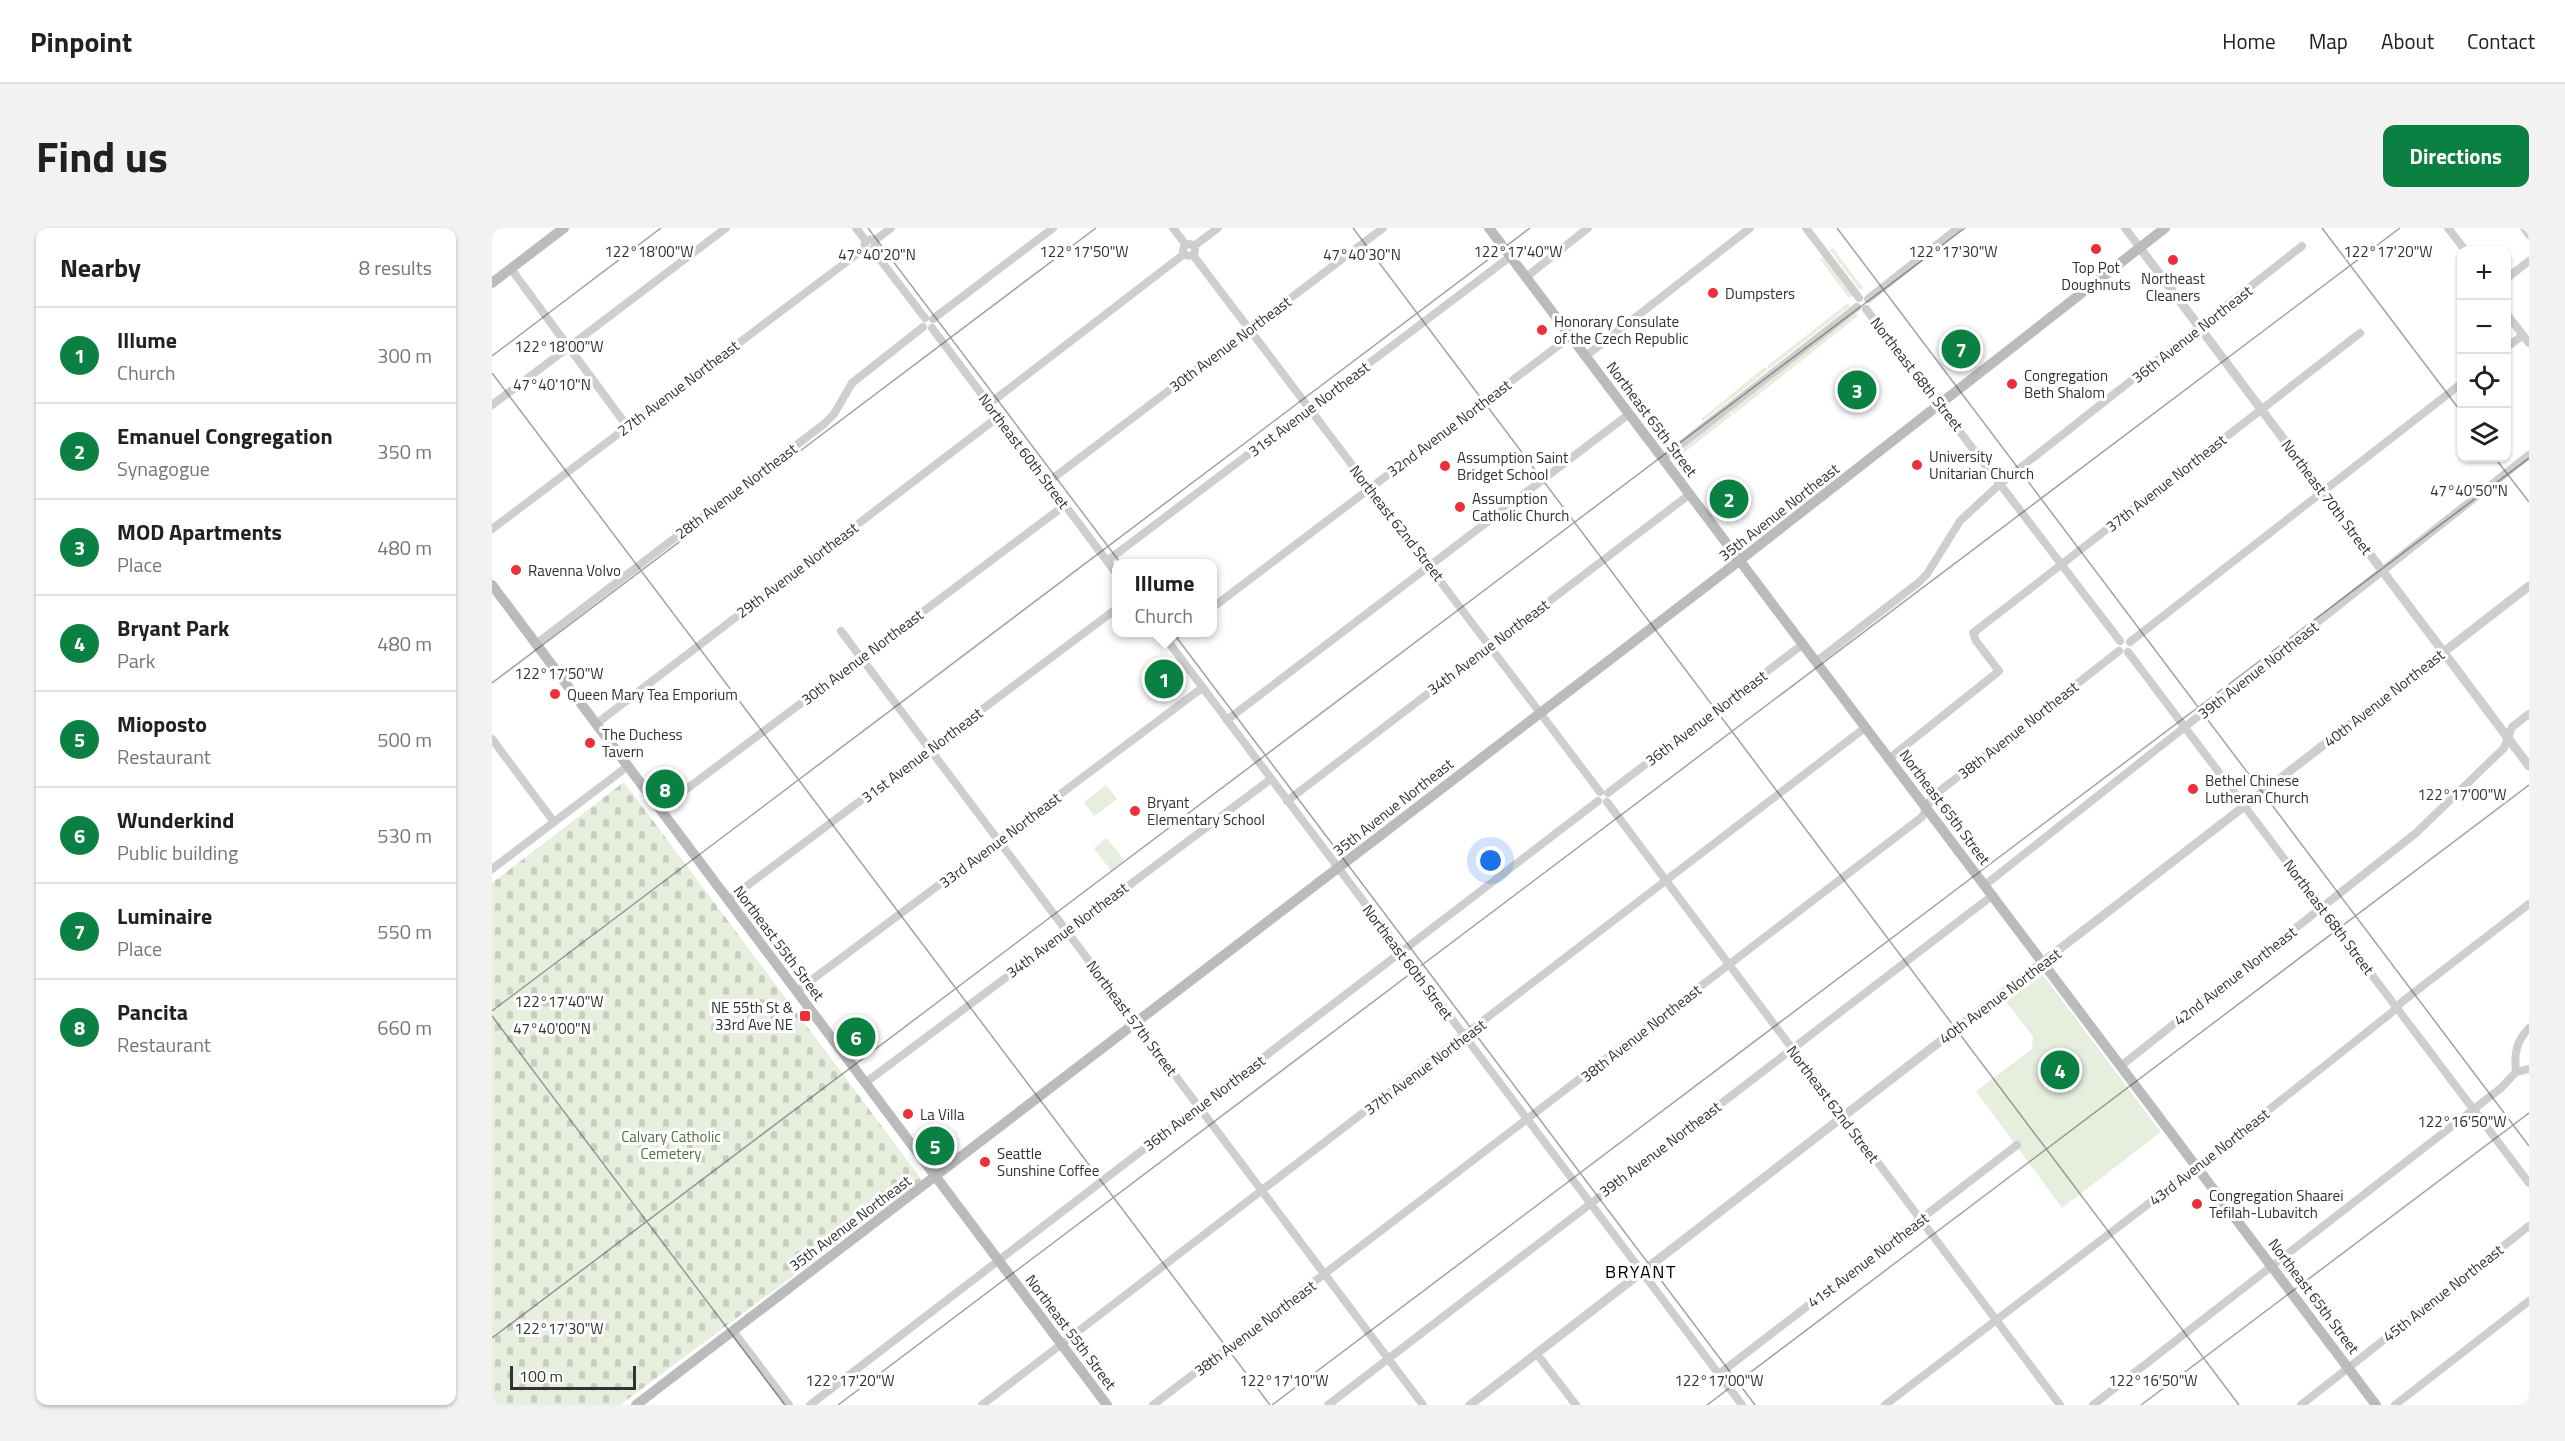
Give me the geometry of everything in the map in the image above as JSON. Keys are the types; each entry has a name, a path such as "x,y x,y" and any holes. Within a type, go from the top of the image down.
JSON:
{"main road":[{"path":"492,283 564,228"},
{"name":"Northeast 65th Street","path":"1489,228 2376,1405"},
{"name":"35th Avenue Northeast","path":"636,1405 1740,560 2165,228"},
{"name":"Northeast 55th Street","path":"492,585 1107,1405"}],"street":[{"path":"492,405 726,228"},
{"name":"Northeast 60th Street","path":"856,228 1112,568"},
{"name":"27th Avenue Northeast","path":"492,529 891,228"},
{"name":"28th Avenue Northeast","path":"536,644 824,424 834,414 852,383 1053,228"},
{"name":"Northeast 62nd Street","path":"1173,228 1541,712 1602,795 1602,803 1607,802 2060,1405"},
{"path":"989,404 1218,228"},
{"name":"30th Avenue Northeast","path":"1048,482 1383,228"},
{"path":"1526,277 1588,228"},
{"path":"1586,356 1750,228"},
{"path":"1806,228 1869,303 1866,309 1861,310 1857,307"},
{"path":"1857,307 1856,302 1958,228"},
{"name":"Northeast 70th Street","path":"2125,228 2529,766"},
{"path":"2448,228 2462,246"},
{"path":"2524,228 2529,235"},
{"name":"36th Avenue Northeast","path":"1817,662 1922,578 1960,521 2001,483 2302,246"},
{"name":"31st Avenue Northeast","path":"1107,561 1510,256"},
{"path":"2511,275 2529,261"},
{"path":"511,269 627,426"},
{"path":"1663,459 1857,307"},
{"name":"Northeast 68th Street","path":"1866,309 2120,641"},
{"path":"2511,319 2529,343"},
{"name":"37th Avenue Northeast","path":"1890,758 1999,671 1976,641 1973,633 2360,333"},
{"path":"2511,344 2523,335"},
{"name":"32nd Avenue Northeast","path":"1217,604 1571,336"},
{"path":"2130,642 2457,387"},
{"path":"1227,720 1629,414"},
{"name":"29th Avenue Northeast","path":"596,724 998,417"},
{"name":"39th Avenue Northeast","path":"1985,885 2529,455"},
{"name":"34th Avenue Northeast","path":"1287,801 1690,494"},
{"name":"30th Avenue Northeast","path":"660,809 1065,505"},
{"name":"40th Avenue Northeast","path":"1470,1405 2529,586"},
{"name":"31st Avenue Northeast","path":"728,900 1112,612"},
{"name":"Northeast 57th Street","path":"841,631 1422,1405"},
{"name":"Northeast 60th Street","path":"1164,637 1742,1405"},
{"path":"1168,641 1174,637"},
{"path":"2125,639 2130,642 2131,648 2128,652 2119,651 2117,645 2120,641 2125,639"},
{"name":"36th Avenue Northeast","path":"810,1405 1401,953 1602,795 1803,644"},
{"name":"38th Avenue Northeast","path":"1153,1405 1922,817 1932,797 2119,651"},
{"name":"Northeast 68th Street","path":"2128,652 2529,1184"},
{"name":"33rd Avenue Northeast","path":"797,992 1202,688"},
{"name":"42nd Avenue Northeast","path":"2122,1065 2416,833 2504,748 2511,727 2529,714"},
{"name":"37th Avenue Northeast","path":"982,1405 1667,882 1866,727"},
{"path":"492,739 554,822"},
{"path":"492,869 628,766"},
{"name":"34th Avenue Northeast","path":"865,1083 1271,779"},
{"name":"39th Avenue Northeast","path":"1328,1405 1993,895"},
{"name":"43rd Avenue Northeast","path":"1885,1405 2198,1166 2529,904"},
{"path":"2516,1071 2516,1049 2521,1036 2529,1028"},
{"path":"2093,1405 2501,1088 2516,1071 2529,1069"},
{"name":"41st Avenue Northeast","path":"1719,1374 2017,1145"},
{"name":"45th Avenue Northeast","path":"2301,1405 2529,1226"},
{"path":"2395,1405 2529,1301"},
{"path":"733,1331 789,1405"},
{"path":"1536,1353 1576,1405"}],"green space":[{"path":"1833,248 1863,288 1860,290 1830,250"},
{"path":"1823,258 1852,296 1849,298 1820,259"},
{"path":"1848,303 1850,306 1769,369 1767,366"},
{"path":"1855,313 1858,316 1734,414 1731,411"},
{"path":"1765,367 1768,370 1703,421 1701,419"},
{"path":"1730,412 1732,415 1681,455 1679,452"},
{"name":"Calvary Catholic Cemetery","path":"624,782 922,1180 620,1405 492,1405 492,883"},
{"path":"1106,785 1117,799 1094,816 1084,802"},
{"path":"1107,838 1124,860 1111,871 1094,848"},
{"path":"2043,975 2161,1132 2062,1208 1976,1091 2032,1049 2033,1036 2006,1002"}],"place":[{"name":"Top Pot Doughnuts","path":"2096,249"},
{"name":"Northeast Cleaners","path":"2173,260"},
{"name":"Dumpsters","path":"1713,293"},
{"name":"Honorary Consulate of the Czech Republic","path":"1542,330"},
{"name":"Luminaire","path":"1961,349"},
{"name":"Congregation Beth Shalom","path":"2012,384"},
{"name":"MOD Apartments","path":"1857,390"},
{"name":"University Unitarian Church","path":"1917,465"},
{"name":"Assumption Saint Bridget School","path":"1445,466"},
{"name":"Emanuel Congregation","path":"1729,499"},
{"name":"Assumption Catholic Church","path":"1460,507"},
{"name":"Ravenna Volvo","path":"516,570"},
{"name":"Illume","path":"1164,679"},
{"name":"Queen Mary Tea Emporium","path":"555,694"},
{"name":"The Duchess Tavern","path":"590,743"},
{"name":"Pancita","path":"665,789"},
{"name":"Bethel Chinese Lutheran Church","path":"2193,789"},
{"name":"Bryant Elementary School","path":"1135,811"},
{"name":"NE 55th St & 33rd Ave NE","path":"805,1016"},
{"name":"Wunderkind","path":"856,1037"},
{"name":"Bryant Park","path":"2060,1070"},
{"name":"La Villa","path":"908,1114"},
{"name":"Mioposto","path":"935,1146"},
{"name":"Seattle Sunshine Coffee","path":"985,1162"},
{"name":"Congregation Shaarei Tefilah-Lubavitch","path":"2197,1204"}],"district":[{"name":"BRYANT","path":"1641,1271"}]}
